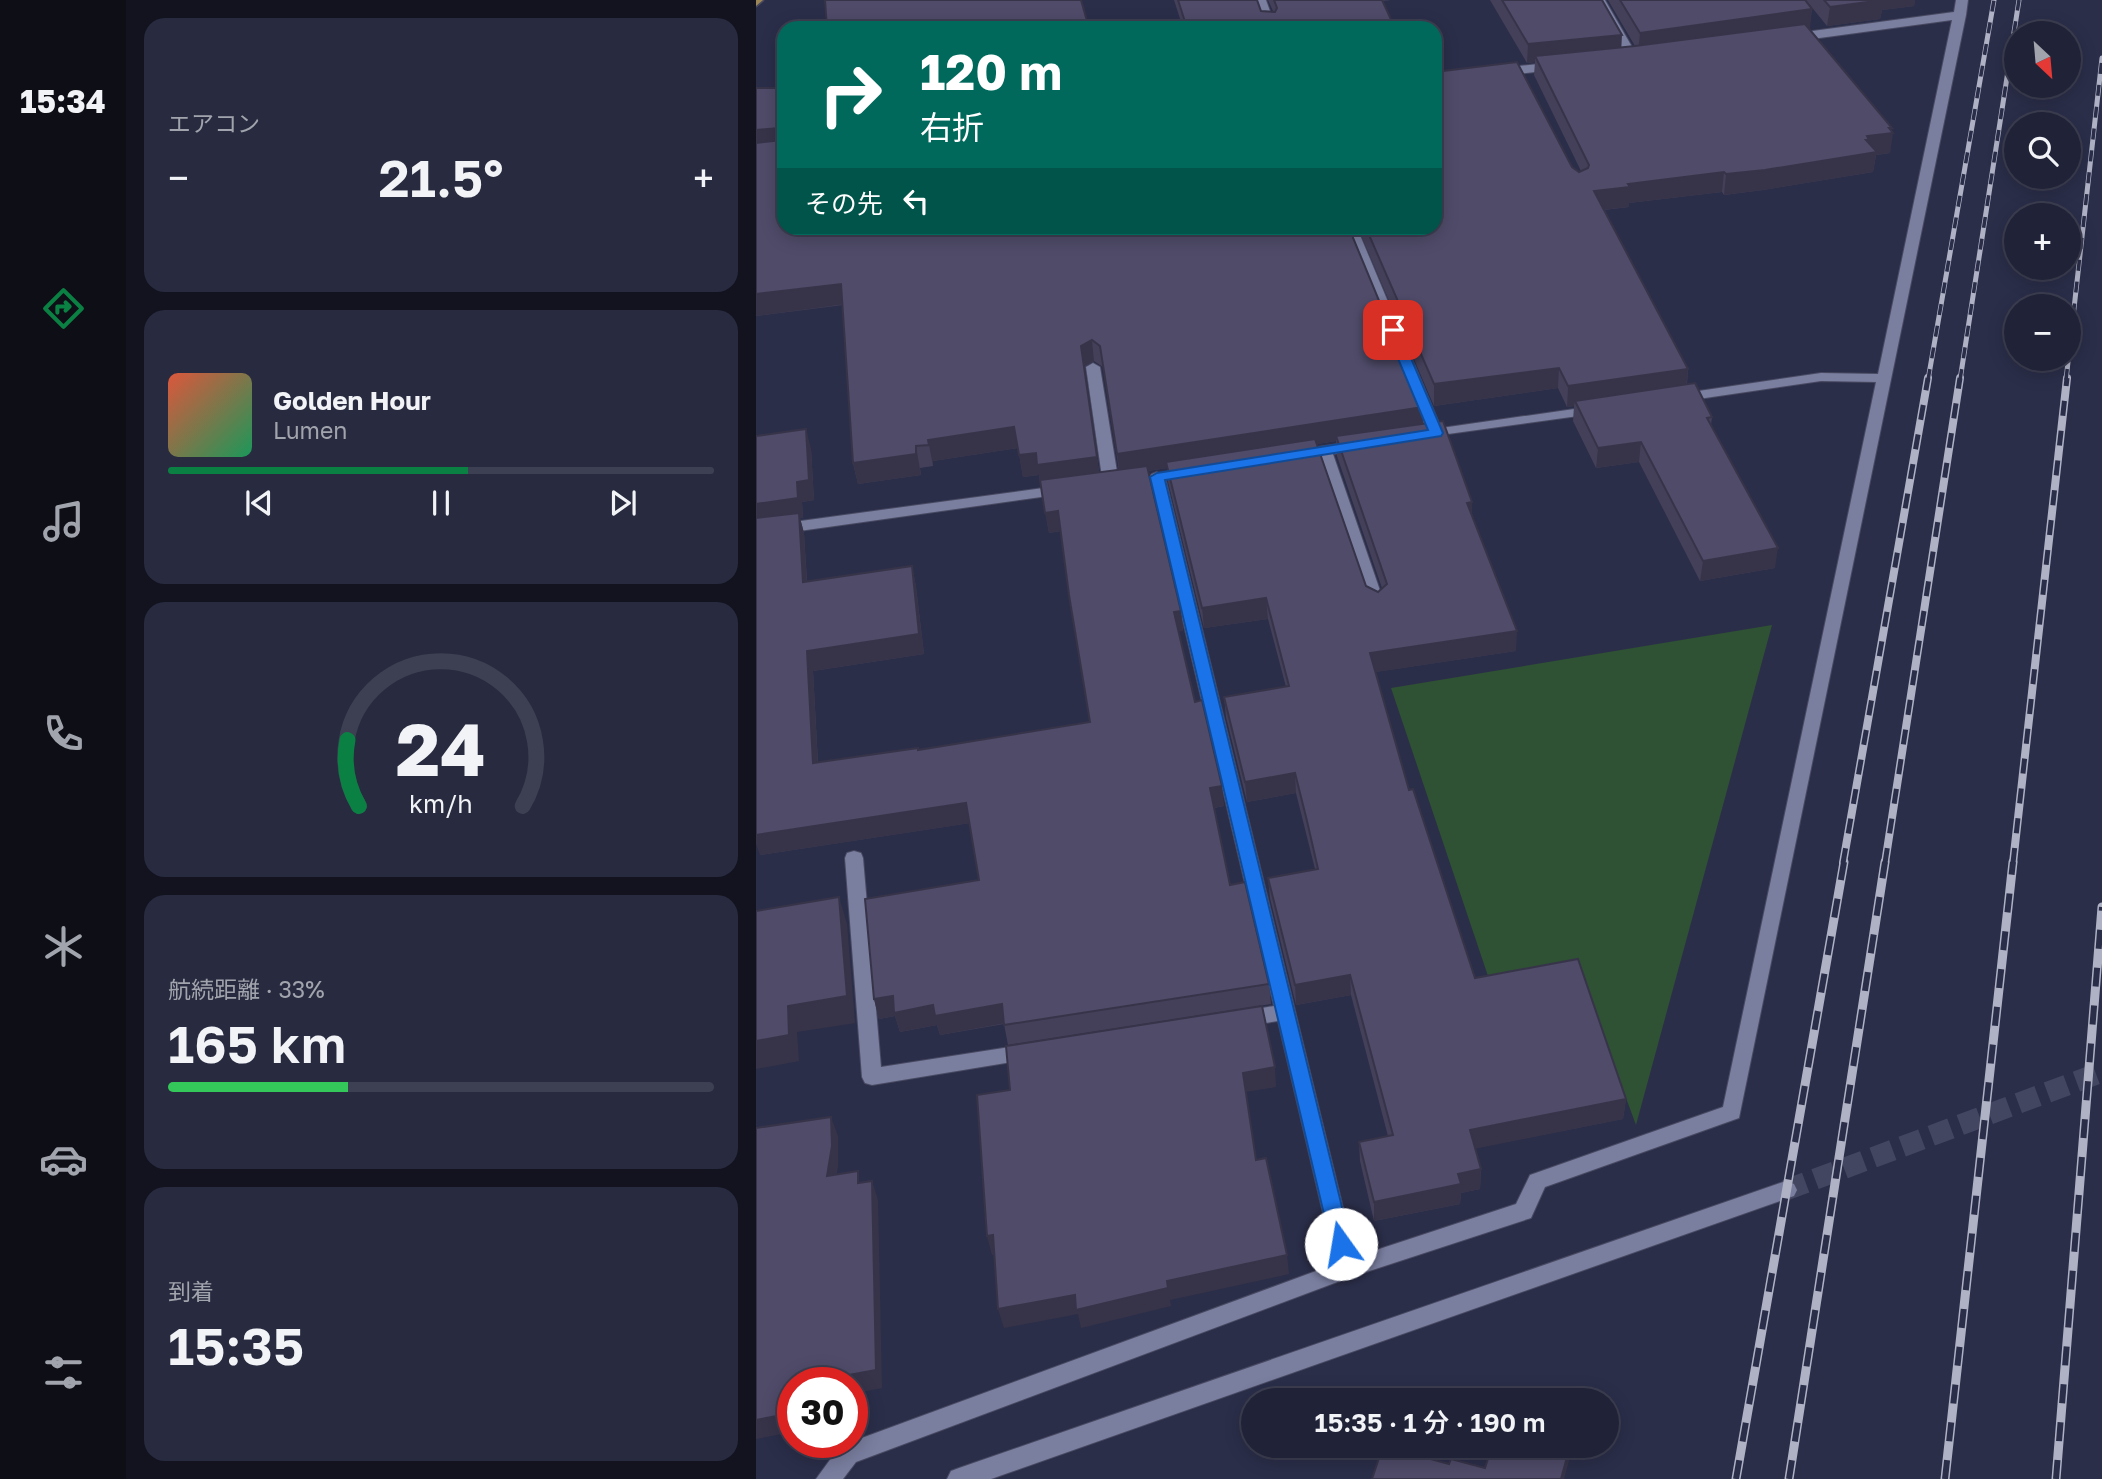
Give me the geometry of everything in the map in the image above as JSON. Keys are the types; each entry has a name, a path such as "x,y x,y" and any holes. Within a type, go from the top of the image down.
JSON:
{"street":[{"path":"1260,0 1268,21"},
{"path":"1599,0 1626,59 1646,57"},
{"path":"828,1479 848,1454 1347,1269 1523,1211 1537,1181 1732,1112 1961,8 1820,29 1782,39"},
{"path":"1483,74 1523,76 1570,65"},
{"path":"1353,235 1436,433"},
{"path":"756,532 1103,485 1093,367"},
{"path":"1669,399 1821,377 1885,378"},
{"path":"1411,437 1614,407"},
{"path":"1286,457 1374,443"},
{"path":"1324,451 1377,605"},
{"path":"1157,477 1347,1269"},
{"path":"854,858 872,1077 1051,1049"},
{"path":"1217,1023 1286,1012"},
{"path":"959,1479 1786,1190"}],"green space":[{"path":"1772,625 1636,1125 1577,965 1489,979 1391,688"}],"building":[{"path":"825,0 1081,0 1087,21 826,21"},
{"path":"1178,0 1257,0 1261,11 1275,12 1277,8 1274,0 1382,0 1392,21 1185,21"},
{"path":"1502,0 1602,0 1622,35 1528,44"},
{"path":"1620,0 1805,0 1812,9 1640,33"},
{"path":"1824,0 1883,0 1830,7"},
{"path":"1805,24 1892,128 1889,128 1893,133 1867,136 1869,140 1866,140 1877,152 1765,170 1724,172 1594,191 1688,369 1568,386 1559,368 1434,384 1369,235 1442,235 1442,71 1517,62 1572,167 1579,172 1589,165 1535,56"},
{"path":"756,88 777,88 777,128 756,130"},
{"path":"777,140 777,235 1352,235 1423,407 1117,454 1100,346 1092,340 1081,346 1097,457 1037,465 1036,453 1019,455 1014,427 928,440 929,445 916,446 916,454 853,463 841,284 756,294 756,143"},
{"path":"1695,383 1712,417 1707,418 1778,548 1703,561 1641,442 1598,448 1575,401"},
{"path":"1443,421 1472,502 1467,503 1517,631 1370,653 1409,790 1413,789 1475,978 1578,959 1626,1099 1470,1130 1481,1169 1458,1174 1461,1184 1374,1202 1359,1142 1393,1135 1350,975 1295,985 1268,878 1318,869 1295,773 1245,782 1224,697 1289,686 1266,598 1202,608 1166,462 1315,439 1366,586 1378,592 1387,584 1336,436"},
{"path":"806,429 809,480 797,482 798,498 756,504 756,436"},
{"path":"1147,466 1181,611 1174,612 1195,702 1202,700 1222,786 1210,788 1230,885 1245,882 1269,984 1004,1025 1002,1004 935,1016 933,1005 894,1013 893,996 874,999 865,899 979,880 966,803 756,835 756,518 799,513 803,582 912,566 919,634 807,651 813,763 918,750 1090,722 1058,511 1045,513 1040,480"},
{"path":"839,897 847,996 788,1006 789,1035 756,1041 756,911"},
{"path":"1262,1006 1275,1067 1243,1073 1256,1160 1266,1158 1287,1255 1167,1281 1168,1288 1076,1310 1075,1295 998,1309 993,1235 987,1236 977,1095 1010,1090 1006,1046"},
{"path":"831,1117 832,1146 827,1176 858,1171 858,1183 872,1181 876,1370 868,1371 868,1367 777,1367 777,1416 756,1420 756,1128"},
{"path":"1379,1458 1427,1458 1449,1464 1451,1459 1485,1468 1488,1458 1567,1458 1561,1479 1372,1479"}],"tunnel":[{"path":"1786,1190 2102,1072"}],"railway":[{"path":"1928,380 1994,0"},
{"path":"1960,380 2019,0"},
{"path":"2066,380 2102,58"},
{"path":"1843,863 1928,378"},
{"path":"1885,863 1960,378"},
{"path":"2013,863 2067,378"},
{"path":"1736,1479 1844,862"},
{"path":"1789,1479 1885,862"},
{"path":"1945,1479 2013,862"},
{"path":"2056,1479 2102,907"}],"route":[{"path":"1341,1244 1157,477 1436,433 1393,330"}]}
